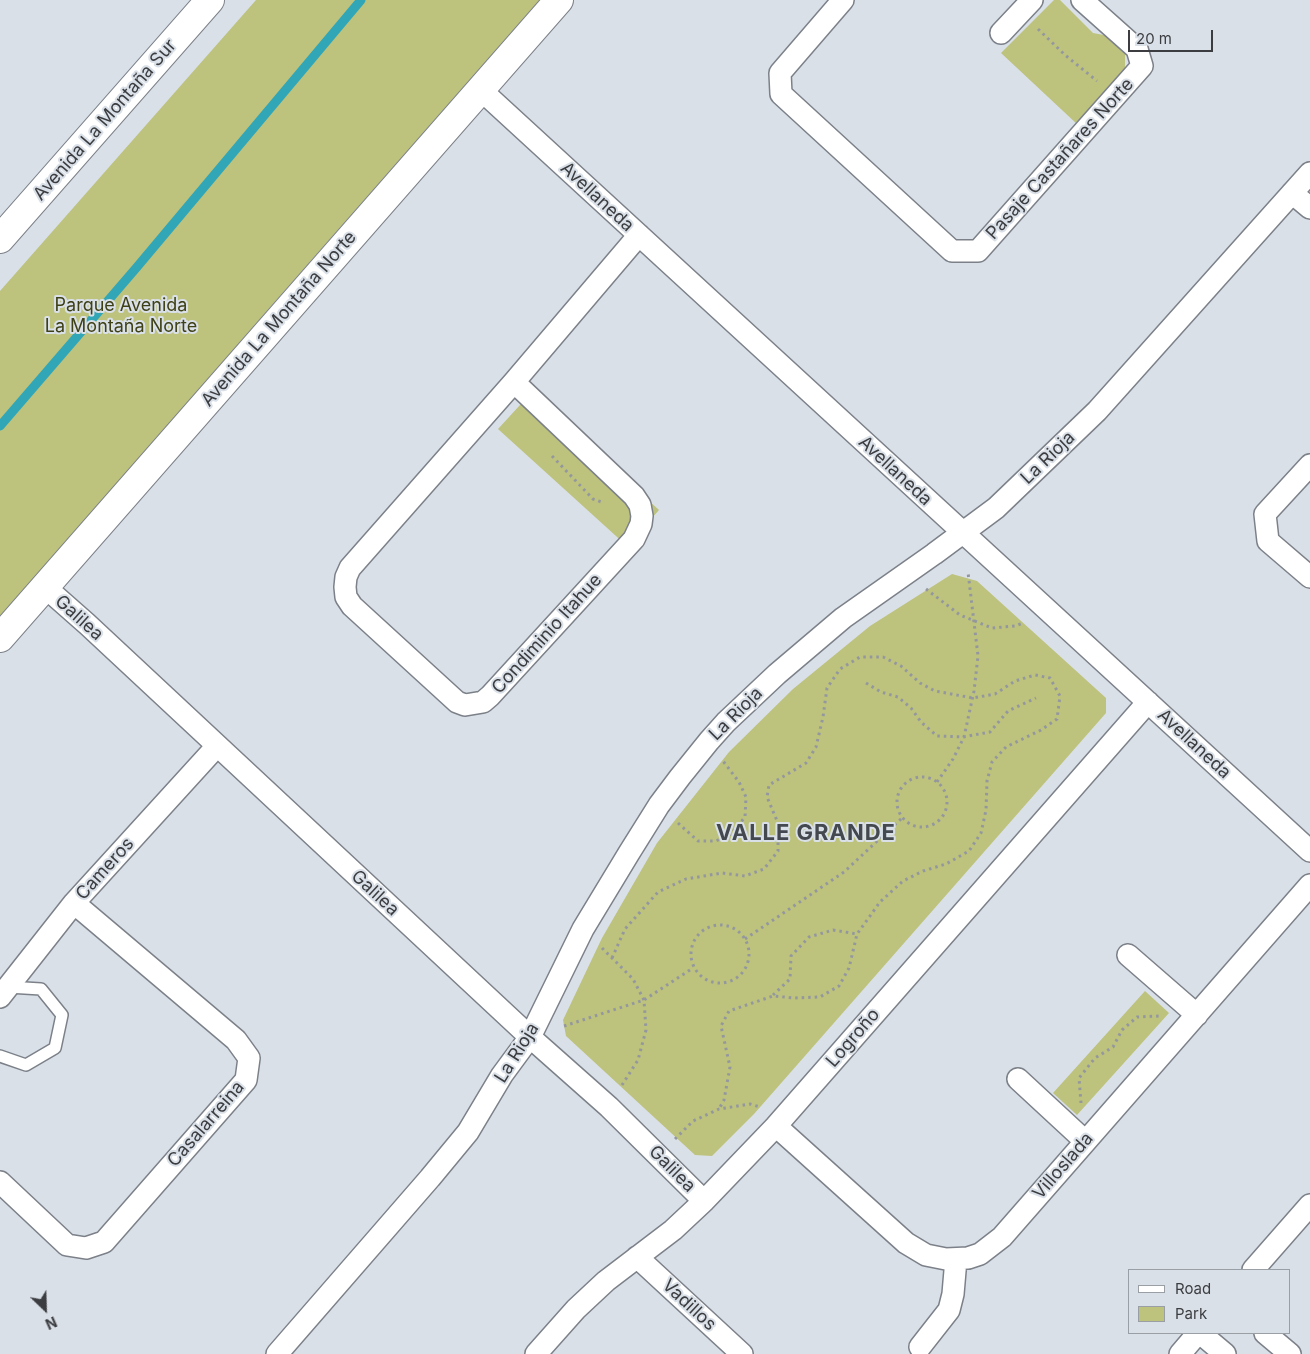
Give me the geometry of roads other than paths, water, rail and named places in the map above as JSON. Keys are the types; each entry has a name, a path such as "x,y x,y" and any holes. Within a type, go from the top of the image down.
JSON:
{"street":[{"name":"Avenida La Montaña Sur","path":"0,240 210,0"},
{"name":"Avenida La Montaña Norte","path":"0,638 559,0"},
{"name":"Pasaje Castañares Norte","path":"843,0 780,72 781,94 952,251 978,251 1142,66 1137,49 1082,0"},
{"path":"1001,33 1026,6"},
{"name":"Avellaneda","path":"480,90 1310,851"},
{"name":"La Rioja","path":"277,1354 468,1132 502,1075 530,1037 583,929 659,805 709,741 726,722 799,655 843,618 996,508 1097,411 1310,174"},
{"path":"1292,193 1310,208"},
{"name":"Condiminio Itahue","path":"514,382 634,496 640,506 641,524 634,539 490,696 483,702 465,705 457,702 352,606 346,597 344,587 346,577 350,568 514,382 639,235"},
{"path":"1310,465 1265,514 1268,541 1310,577"},
{"name":"Galilea","path":"45,587 530,1037 609,1107 704,1201"},
{"name":"Logroño","path":"537,1354 576,1309 636,1256 673,1230 704,1201 776,1126 1148,702"},
{"name":"Cameros","path":"4,992 74,903 217,746"},
{"name":"Villoslada","path":"776,1126 906,1243 926,1254 941,1258 956,1259 980,1254 1002,1237 1310,885"},
{"name":"Casalarreina","path":"0,1182 67,1245 86,1248 104,1242 246,1080 249,1058 236,1040 74,903"},
{"path":"1128,955 1197,1015"},
{"path":"1018,1078 1085,1141"},
{"path":"1254,1269 1310,1206"},
{"name":"Vadillos","path":"636,1256 742,1354"},
{"path":"920,1347 949,1310 953,1294 956,1259"},
{"path":"1180,1354 1198,1334"},
{"path":"1200,1334 1224,1354"},
{"path":"1266,1334 1290,1354"}],"lane":[{"path":"0,1056 26,1065 55,1048 62,1015 41,989 4,992"}],"waterway":[{"path":"0,426 137,267 361,0"}],"district":[{"name":"VALLE GRANDE","path":"806,833"}],"park label":[{"name":"Parque Avenida La Montaña Norte","path":"121,316"}]}
